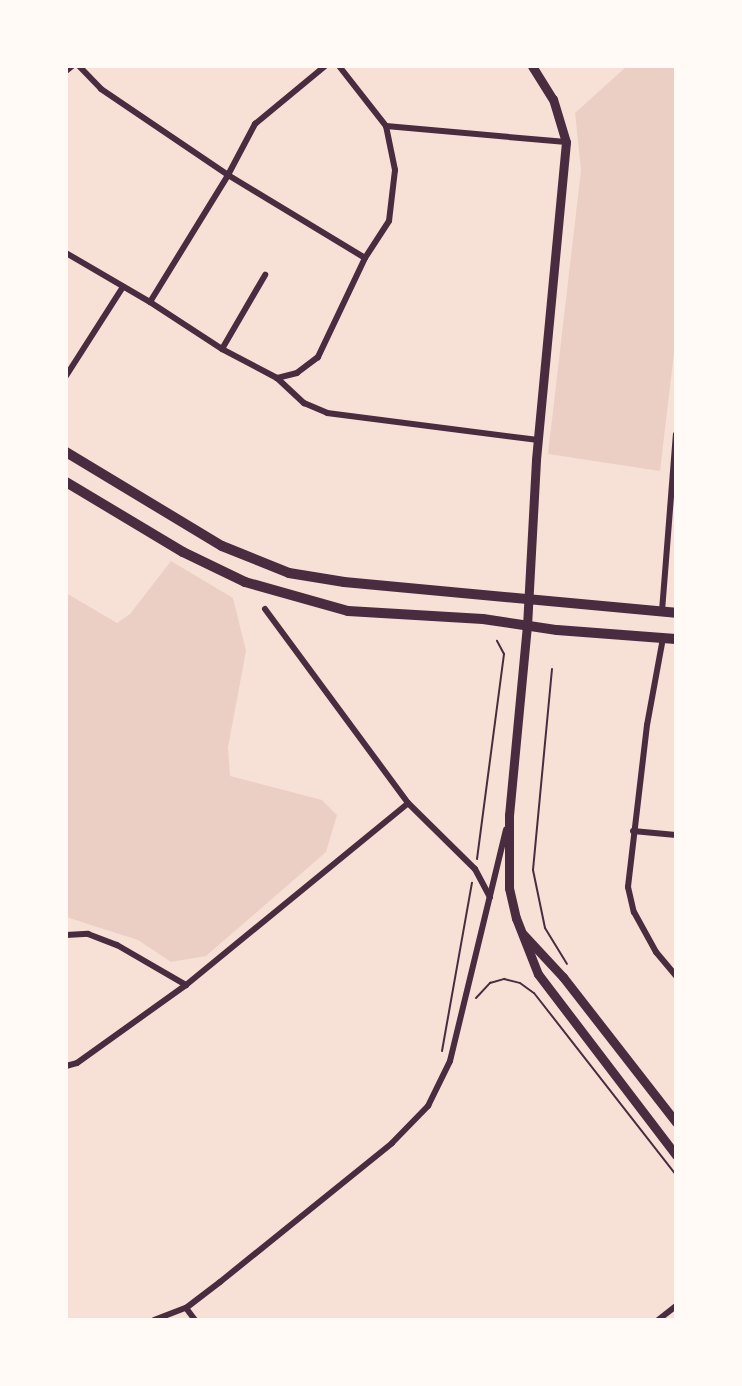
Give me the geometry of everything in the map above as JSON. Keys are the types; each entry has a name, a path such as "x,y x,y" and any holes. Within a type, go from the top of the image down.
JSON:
{"main road":[{"path":"66,452 222,546 289,573 344,582 676,613"},
{"path":"66,482 183,552 245,582 348,611 676,639"}],"street":[{"path":"66,71 72,66"},
{"path":"79,66 101,89 228,175 365,258"},
{"path":"150,302 228,175 255,124 325,66"},
{"path":"277,378 297,373 318,357 365,258 389,221 395,170 386,126 339,66"},
{"path":"532,66 553,99 566,142 538,440 527,625 509,815 509,888 522,932 547,988 676,1155"},
{"path":"386,126 566,142"},
{"path":"66,253 150,302 222,349 277,378 304,403 327,413 538,440"},
{"path":"222,349 265,275"},
{"path":"66,376 123,287"},
{"path":"662,611 676,435"},
{"path":"265,609 408,803 475,869 490,897"},
{"path":"663,638 633,831 628,887 634,912 656,952 676,976"},
{"path":"66,1066 77,1064 186,985 408,803"},
{"path":"154,1320 186,1308 392,1143 428,1106 450,1061 509,815"},
{"path":"633,831 676,835"},
{"path":"522,932 563,977 676,1122"},
{"path":"66,935 88,934 117,945 186,985"},
{"path":"658,1320 676,1306"},
{"path":"186,1308 195,1320"}],"path":[{"path":"552,669 533,870 545,928 568,966"},
{"path":"474,1002 484,987 497,980 512,980 527,987 676,1175"}],"shaded area":[{"path":"627,66 676,66 676,336 660,471 548,454 581,170 575,113"},
{"path":"171,561 233,598 246,651 228,747 230,776 322,800 337,815 326,852 206,956 171,962 138,940 66,917 66,593 117,623 130,614"}]}
